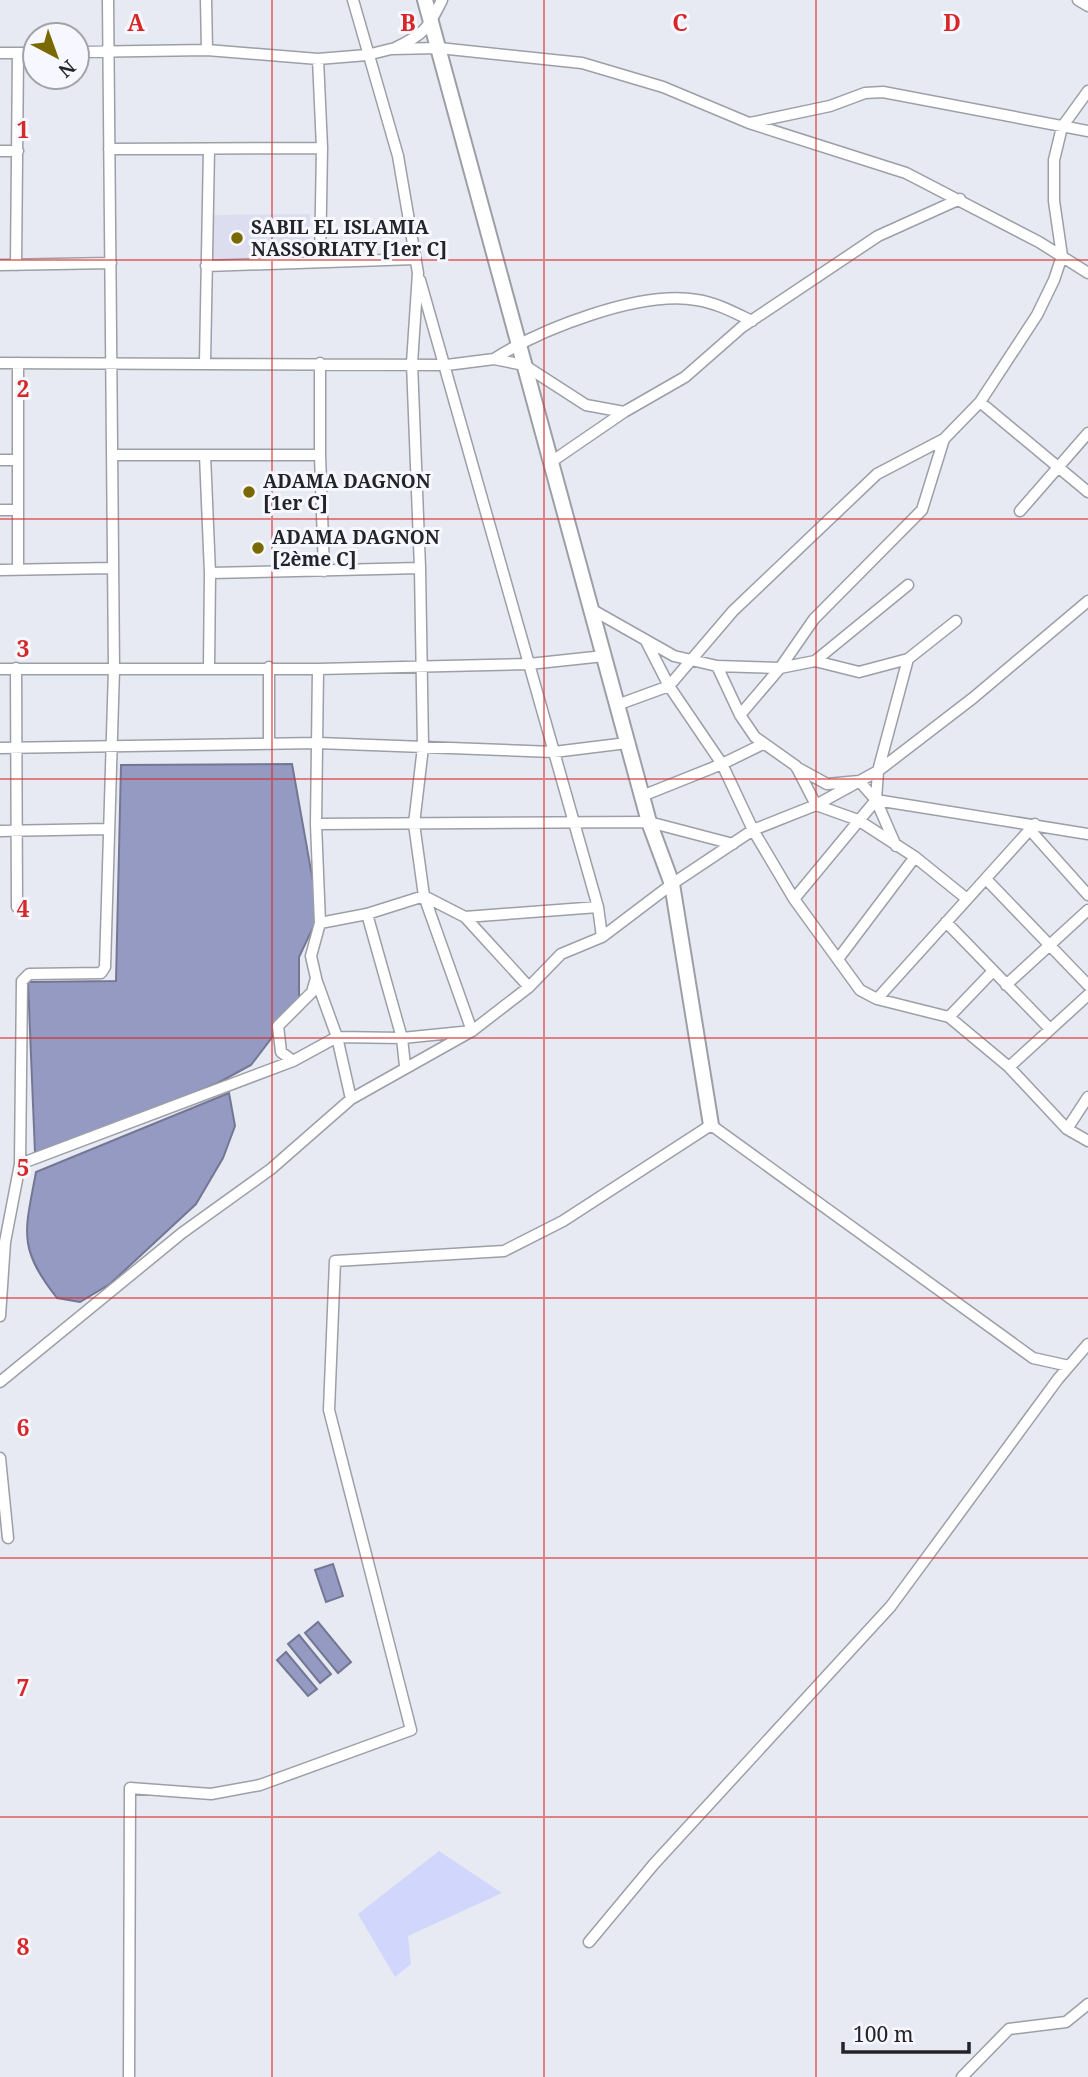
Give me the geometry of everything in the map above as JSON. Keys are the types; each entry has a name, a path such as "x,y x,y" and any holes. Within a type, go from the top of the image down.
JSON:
{"street":[{"path":"0,1316 5,1242 20,1164 22,981 29,974 101,973 105,967 109,747 114,669 108,0"},
{"path":"206,0 207,50"},
{"path":"353,0 398,156 418,273 447,365 598,907 602,937"},
{"path":"425,0 649,822 671,884 710,1125 1034,1357 1069,1366"},
{"path":"91,52 207,50 318,59 367,55 391,49 415,38 432,25 442,0"},
{"path":"1078,0 1088,6"},
{"path":"391,49 439,48 582,63 663,87 750,123 906,173 960,199 1088,273"},
{"path":"0,53 19,53 16,265"},
{"path":"318,59 322,148 320,262"},
{"path":"617,705 669,687 692,663 733,611 877,474 944,439 980,402 1037,315 1062,257 1054,201 1054,160 1062,127 1088,91"},
{"path":"750,123 830,106 865,93 883,92 1088,131"},
{"path":"109,149 322,148"},
{"path":"205,363 209,149"},
{"path":"0,151 18,151"},
{"path":"551,462 624,412 685,377 752,321 878,236 960,199"},
{"path":"206,266 415,259"},
{"path":"0,265 111,263"},
{"path":"418,273 412,363 420,568 423,747 414,824 424,897 472,1031"},
{"path":"494,359 520,343 597,313 660,300 696,300 727,309 752,321"},
{"path":"0,363 447,365 494,359 524,365 586,405 624,412"},
{"path":"18,363 18,570"},
{"path":"320,363 324,571"},
{"path":"980,402 1088,492"},
{"path":"1020,510 1088,433"},
{"path":"740,715 780,668 814,619 922,510 944,439"},
{"path":"113,455 320,455"},
{"path":"205,456 210,573 209,667"},
{"path":"0,460 18,460"},
{"path":"0,510 17,510"},
{"path":"0,570 113,568"},
{"path":"210,573 420,568"},
{"path":"816,662 908,584"},
{"path":"0,1382 182,1234 271,1169 351,1099 405,1066 472,1031 529,987 561,954 602,937 671,884 753,830 816,805 878,771 973,698 1088,601"},
{"path":"591,609 646,641 692,663 780,668 816,662 859,672 908,659 956,621"},
{"path":"646,641 669,687 722,764 753,830 794,899 860,990 877,999 949,1017 1009,1067 1067,1129 1088,1141"},
{"path":"0,668 318,669 529,664 604,656"},
{"path":"794,899 876,800 878,771 908,659"},
{"path":"717,666 740,715 763,744 827,785 859,781"},
{"path":"269,667 269,744"},
{"path":"16,668 17,907"},
{"path":"318,669 316,824 320,923 311,956 337,1037 351,1099"},
{"path":"0,748 318,743 554,752 628,743"},
{"path":"642,796 722,764 763,744"},
{"path":"796,766 816,805 858,820 915,857 967,899"},
{"path":"859,781 876,800 896,846"},
{"path":"876,800 1088,834"},
{"path":"316,824 649,822 733,844"},
{"path":"877,999 1032,827"},
{"path":"1032,827 1088,895"},
{"path":"0,831 107,829"},
{"path":"838,959 915,857"},
{"path":"986,879 1088,985"},
{"path":"320,923 367,914 424,897 465,917 529,987"},
{"path":"465,917 598,907"},
{"path":"1006,985 1088,910"},
{"path":"367,914 402,1038 405,1066"},
{"path":"946,922 1050,1029"},
{"path":"949,1017 993,971"},
{"path":"293,1061 281,1052 278,1026 312,992 316,978"},
{"path":"1009,1067 1088,995"},
{"path":"20,1164 293,1061 337,1037 402,1038 472,1031"},
{"path":"1067,1129 1088,1097"},
{"path":"129,2077 130,1788 211,1794 260,1785 411,1730 329,1410 335,1261 504,1251 562,1221 710,1125"},
{"path":"589,1942 654,1864 891,1606 1088,1344"},
{"path":"0,1458 8,1538"},
{"path":"962,2077 1009,2029 1027,2024 1066,2022 1088,2004"}],"shaded area":[{"path":"310,214 310,259 211,260 211,215"},
{"path":"292,764 319,915 299,957 299,1002 251,1065 218,1083 97,1133 35,1153 28,982 116,981 121,765"},
{"path":"229,1093 235,1126 223,1158 196,1204 110,1284 80,1302 57,1298 35,1265 27,1238 36,1172"},
{"path":"333,1564 343,1596 326,1602 315,1570"},
{"path":"318,1622 351,1662 338,1673 305,1633"},
{"path":"299,1635 331,1674 320,1683 288,1644"},
{"path":"286,1652 317,1689 308,1696 277,1660"},
{"path":"439,1851 502,1893 408,1936 411,1964 395,1977 358,1914"}],"place":[{"name":"SABIL EL ISLAMIA NASSORIATY [1er C]","path":"237,238"},
{"name":"ADAMA DAGNON [1er C]","path":"249,492"},
{"name":"ADAMA DAGNON [2ème C]","path":"258,548"}]}
